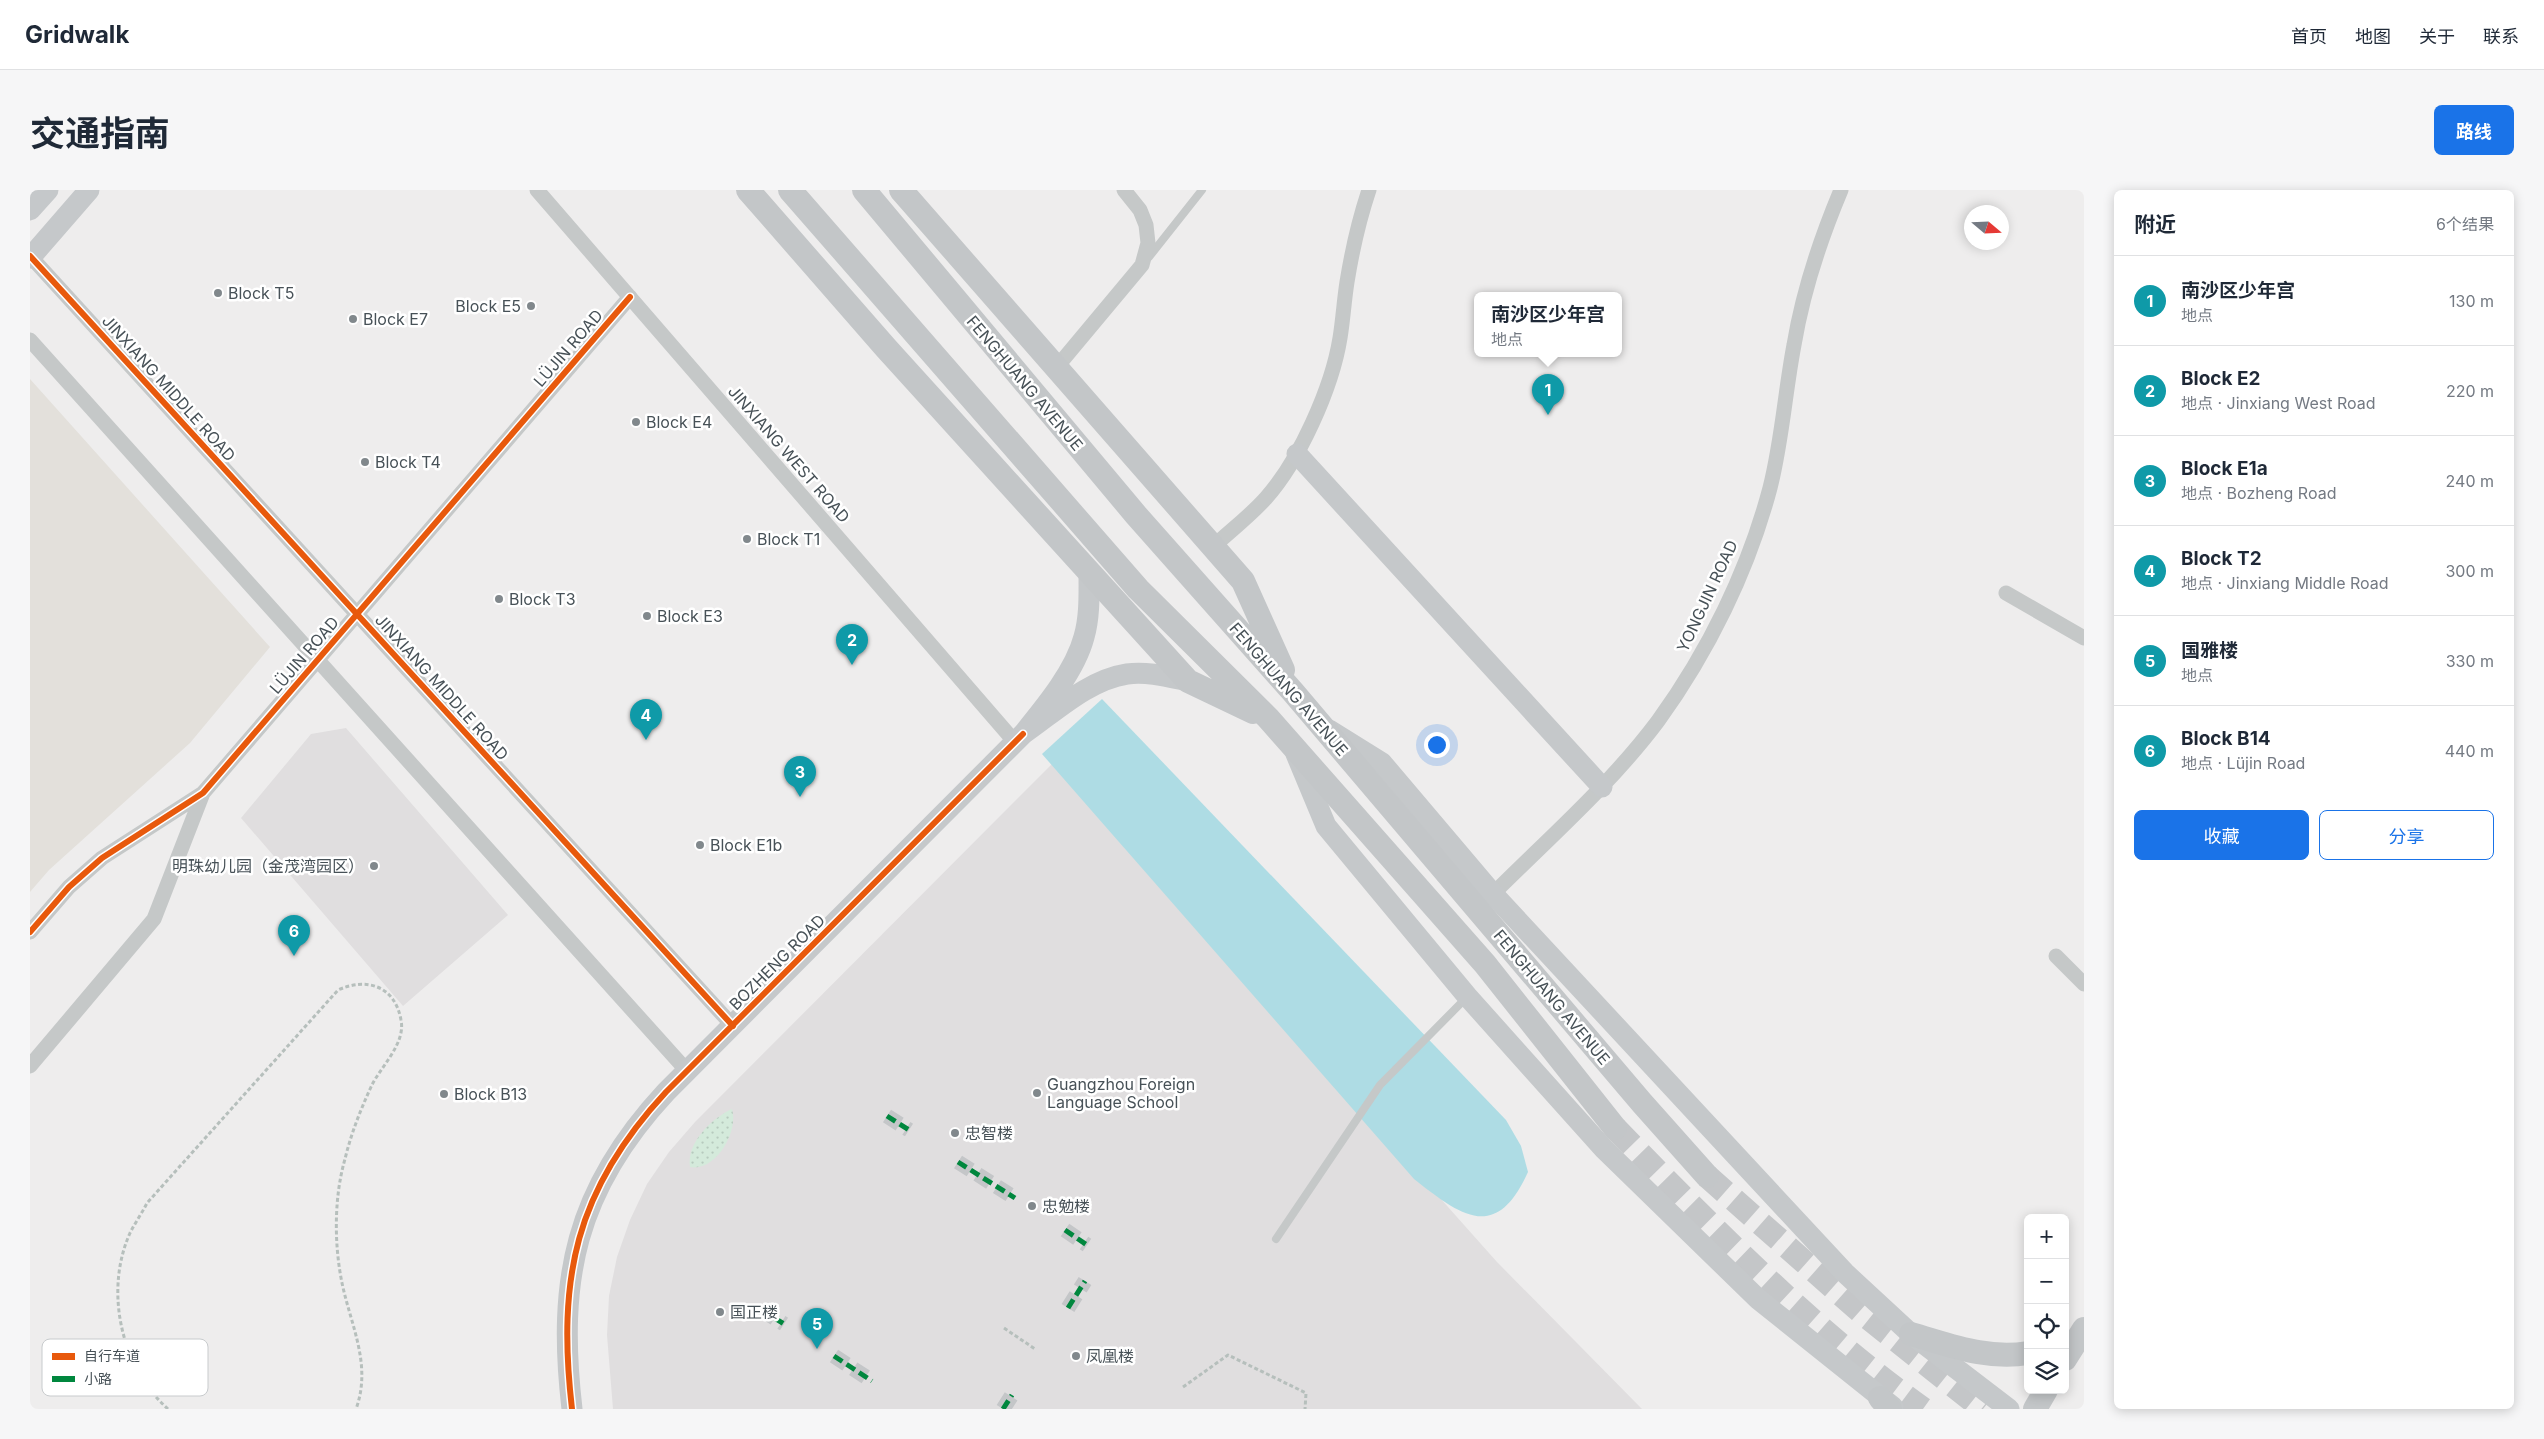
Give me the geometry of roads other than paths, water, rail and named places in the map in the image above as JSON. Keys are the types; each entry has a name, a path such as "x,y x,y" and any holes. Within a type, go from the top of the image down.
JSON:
{"main road":[{"path":"30,210 48,190"},
{"path":"30,257 90,190"},
{"path":"748,190 886,348 1188,682"},
{"name":"FENGHUANG AVENUE","path":"790,190 1138,589 1268,718 1485,964 1615,1128"},
{"path":"901,190 1242,581 1293,692"},
{"name":"FENGHUANG AVENUE","path":"869,195 1136,515 1321,724 1642,1103 1707,1176"},
{"path":"1297,454 1602,786"},
{"path":"1019,738 1049,703 1069,670 1084,639 1088,616 1089,572"},
{"path":"1019,738 1094,684 1127,674 1158,675 1188,682 1268,718"},
{"path":"1321,724 1382,763 1493,894 1832,1259 1911,1334 2009,1409"},
{"name":"BOZHENG ROAD","path":"572,1409 566,1351 568,1295 578,1241 598,1188 628,1137 652,1107 1019,738"},
{"path":"1293,747 1326,826 1468,996 1604,1149 1758,1299 1888,1405"},
{"path":"2069,1333 2084,1324"},
{"path":"2069,1353 2084,1329"},
{"path":"1911,1334 1978,1353 1999,1356 2024,1353"},
{"path":"2035,1409 2044,1394"}],"street":[{"name":"JINXIANG WEST ROAD","path":"537,190 1019,738"},
{"path":"1213,548 1266,498 1297,454 1330,378 1340,340 1346,283 1357,229 1369,190"},
{"name":"YONGJIN ROAD","path":"1493,894 1602,786 1658,721 1704,649 1742,571 1770,489 1787,404 1794,345 1806,286 1825,229 1841,190"},
{"path":"1056,368 1142,265 1148,242 1146,225 1140,210 1129,192"},
{"name":"JINXIANG MIDDLE ROAD","path":"30,257 733,1026"},
{"name":"LÜJIN ROAD","path":"30,932 69,887 102,858 203,793 630,297"},
{"path":"30,340 688,1072"},
{"path":"2006,593 2084,638"},
{"name":"LÜJIN ROAD","path":"30,1066 154,919 203,793"},
{"path":"2056,956 2084,984"}],"lane":[{"path":"1142,265 1202,190"},
{"path":"1276,1239 1380,1085 1468,996"}],"water":[{"path":"1102,699 1506,1120 1521,1146 1528,1172 1516,1194 1503,1208 1490,1215 1477,1216 1462,1212 1447,1204 1414,1179 1042,754"}],"tunnel":[{"path":"887,1116 909,1130"},
{"path":"1615,1128 1725,1239 1801,1311 1881,1378 1923,1409"},
{"path":"958,1162 1015,1198"},
{"path":"1707,1176 1861,1312 1983,1409"},
{"path":"1065,1230 1087,1245"},
{"path":"1068,1308 1085,1281"},
{"path":"762,1310 784,1324"},
{"path":"834,1356 872,1381"},
{"path":"1003,1409 1012,1395"}],"place":[{"name":"Block T5","path":"218,293"},
{"name":"Block E5","path":"531,306"},
{"name":"Block E7","path":"353,319"},
{"name":"南沙区少年宫","path":"1548,415"},
{"name":"Block E4","path":"636,422"},
{"name":"Block T4","path":"365,462"},
{"name":"Block T1","path":"747,539"},
{"name":"Block T3","path":"499,599"},
{"name":"Block E3","path":"647,616"},
{"name":"Block E2","path":"852,665"},
{"name":"Block T2","path":"646,740"},
{"name":"Block E1a","path":"800,797"},
{"name":"Block E1b","path":"700,845"},
{"name":"明珠幼儿园（金茂湾园区）","path":"374,866"},
{"name":"Block B14","path":"294,956"},
{"name":"Guangzhou Foreign Language School","path":"1037,1093"},
{"name":"Block B13","path":"444,1094"},
{"name":"忠智楼","path":"955,1133"},
{"name":"忠勉楼","path":"1032,1206"},
{"name":"国正楼","path":"720,1312"},
{"name":"国雅楼","path":"817,1349"},
{"name":"凤凰楼","path":"1076,1356"}]}
